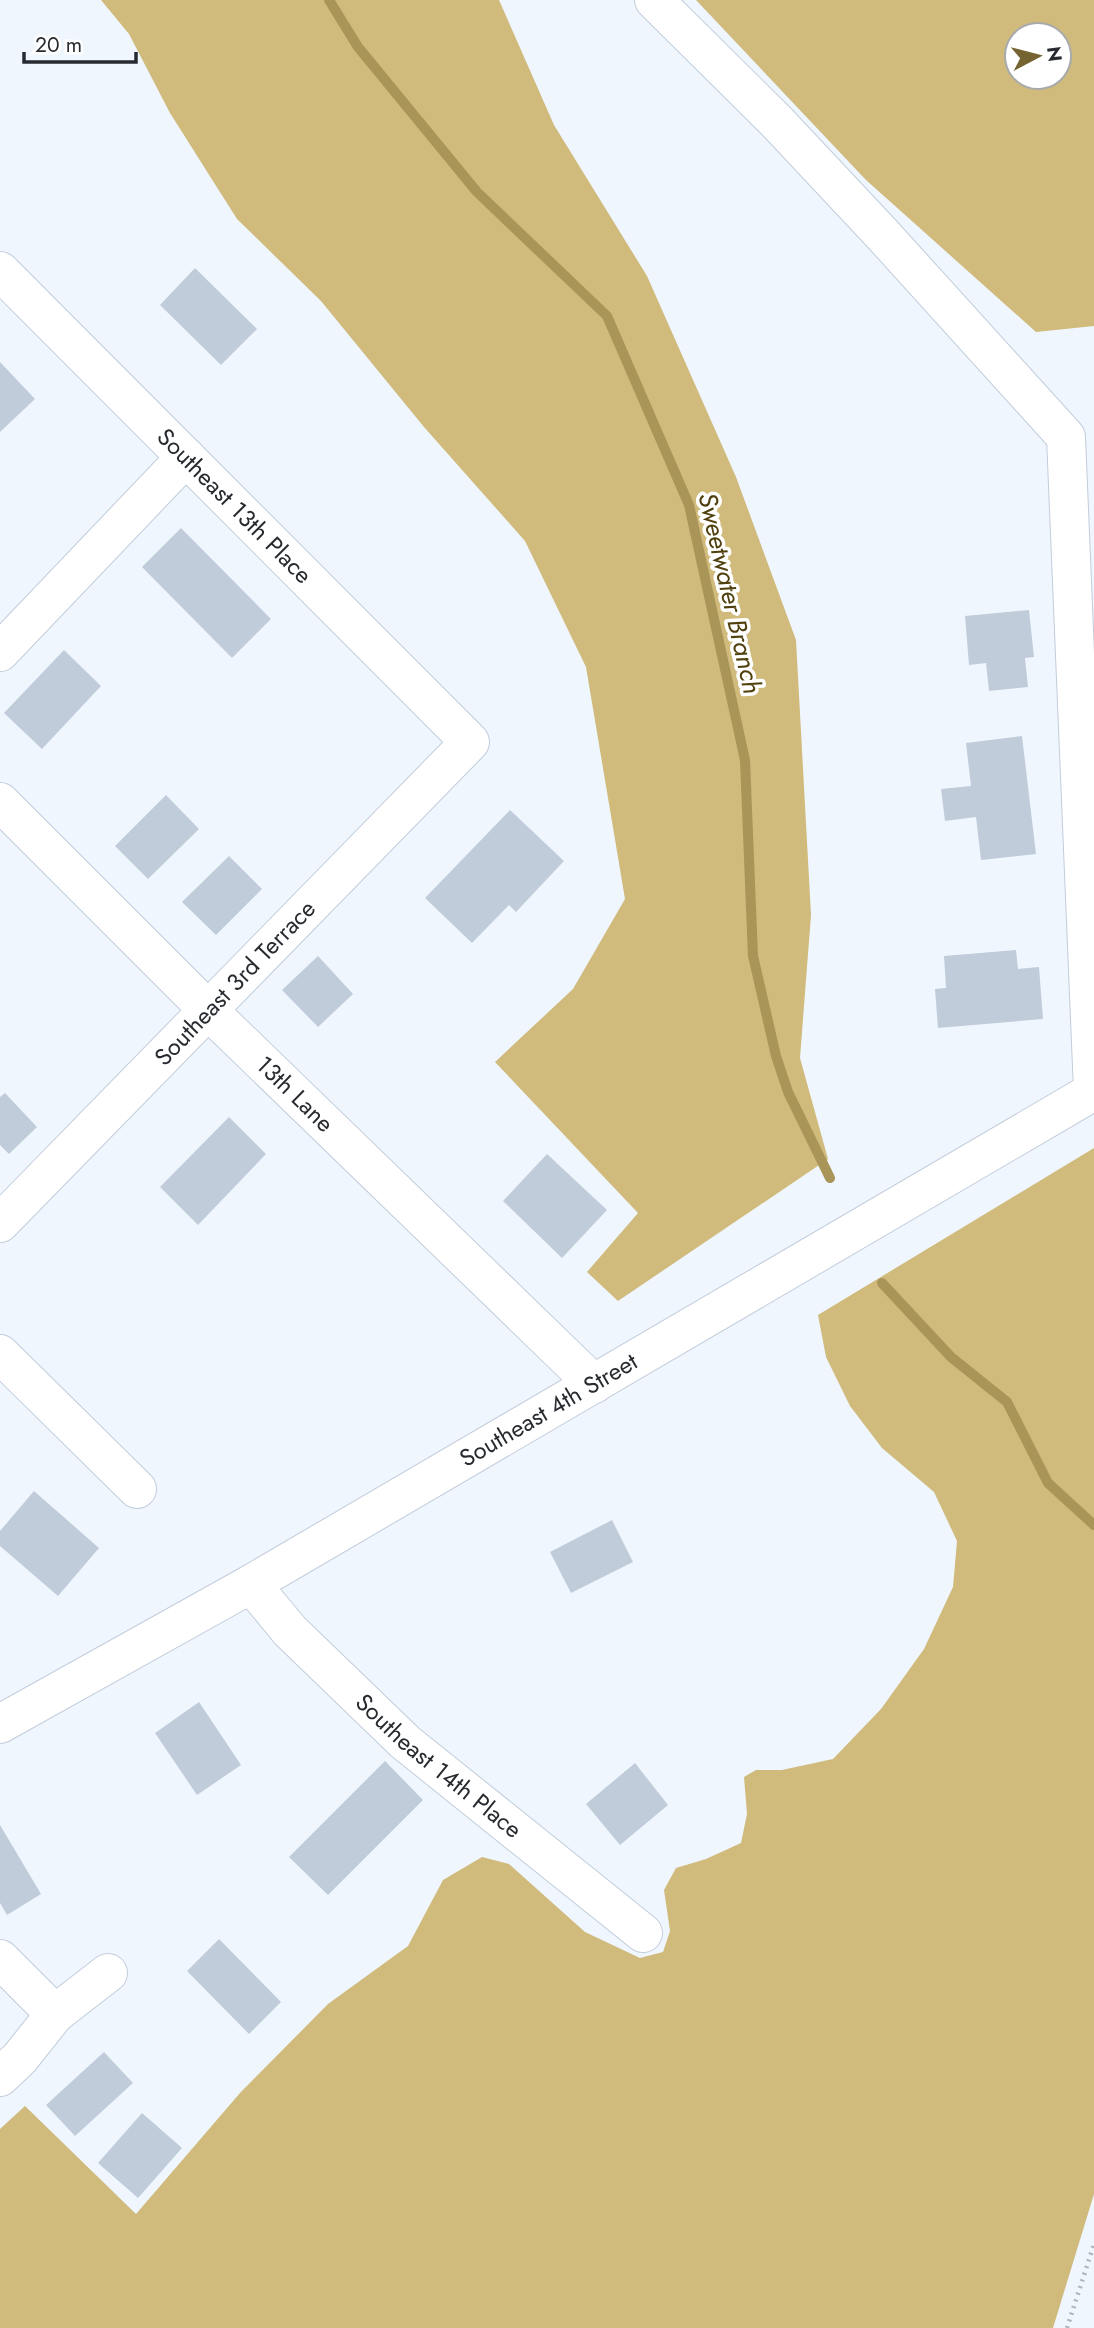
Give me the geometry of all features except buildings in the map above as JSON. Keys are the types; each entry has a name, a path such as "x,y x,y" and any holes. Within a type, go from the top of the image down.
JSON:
{"street":[{"path":"654,0 795,141 1066,437 1094,1091"},
{"name":"Southeast 13th Place","path":"0,271 471,743"},
{"path":"0,652 186,457"},
{"name":"Southeast 3rd Terrace","path":"0,1223 471,743"},
{"name":"13th Lane","path":"0,802 208,1010 594,1384"},
{"name":"Southeast 4th Street","path":"0,1724 251,1584 1094,1091"},
{"path":"0,1354 137,1489"},
{"name":"Southeast 14th Place","path":"251,1584 290,1631 405,1742 643,1933"},
{"path":"0,1959 55,2014"},
{"path":"0,2077 20,2058 55,2014 108,1973"}],"path":[{"path":"1067,2328 1094,2244"}],"shaded area":[{"path":"101,0 499,0 554,125 647,276 736,477 796,640 811,915 800,1058 828,1159 618,1301 587,1272 638,1213 495,1062 573,989 625,899 586,667 525,541 424,427 321,301 237,219 170,113 129,34"},
{"path":"696,0 1094,0 1094,326 1036,332 866,180"},
{"path":"1094,1148 1094,2194 1053,2328 0,2328 0,2129 25,2106 136,2214 240,2093 328,2004 408,1946 443,1880 482,1857 509,1864 585,1932 640,1958 663,1952 670,1931 664,1890 676,1868 706,1859 741,1843 747,1814 744,1777 756,1770 782,1770 833,1759 881,1709 924,1649 953,1587 957,1541 934,1492 882,1448 850,1406 826,1357 818,1315"}],"waterway":[{"name":"Sweetwater Branch","path":"329,0 358,47 477,192 607,316 689,505 745,760 753,956 776,1056 788,1092 830,1178"},
{"name":"Sweetwater Branch","path":"882,1283 951,1357 1007,1402 1048,1483 1094,1525"}]}
